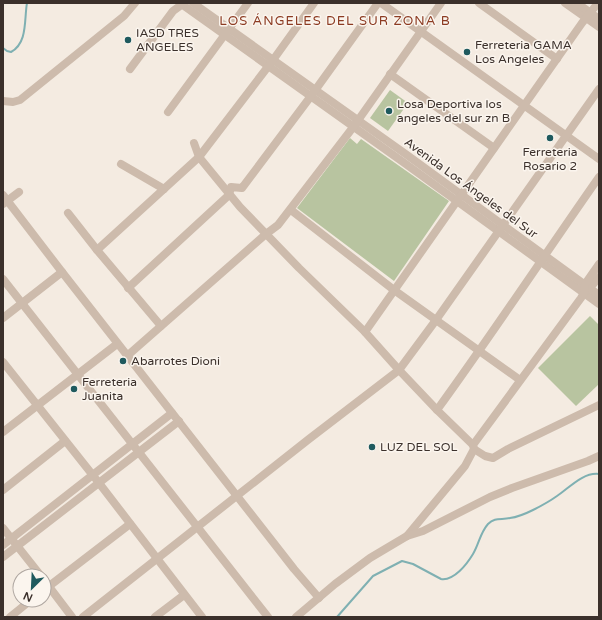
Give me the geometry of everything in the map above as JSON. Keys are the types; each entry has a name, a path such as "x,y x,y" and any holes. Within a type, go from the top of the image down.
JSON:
{"street":[{"path":"3,101 13,102 20,100 124,16 135,3"},
{"name":"Avenida Los Ángeles del Sur","path":"193,3 227,32 587,289"},
{"path":"168,112 248,3"},
{"path":"97,250 199,157 271,63 314,3"},
{"path":"128,288 229,195 232,187 242,188 378,3"},
{"path":"381,3 599,159"},
{"path":"127,356 278,225 291,210 356,123 441,3"},
{"path":"480,3 558,59"},
{"path":"565,3 599,19"},
{"path":"577,3 599,27"},
{"path":"365,332 588,15 598,3"},
{"path":"130,68 179,5"},
{"name":"Avenida Los Ángeles del Sur","path":"179,5 227,32"},
{"path":"390,74 494,148"},
{"path":"83,617 399,370 599,89"},
{"path":"194,143 199,157 229,195 299,268 365,332 399,370 473,447 485,456 493,458 508,449 599,405"},
{"path":"121,164 164,189"},
{"path":"437,410 599,177"},
{"path":"19,192 5,200 294,569 319,598"},
{"path":"291,210 394,290 520,380"},
{"path":"68,213 128,288 161,326"},
{"path":"587,289 599,264"},
{"path":"3,318 62,272"},
{"path":"407,536 465,466 473,447 520,380 587,289 599,277"},
{"path":"3,279 268,617"},
{"path":"587,289 599,295"},
{"path":"587,289 599,304"},
{"path":"3,432 36,405 117,344"},
{"path":"3,362 6,373 36,405 93,475 202,617"},
{"path":"3,545 172,413"},
{"path":"3,557 179,421"},
{"path":"3,490 65,441"},
{"path":"296,617 370,558 407,536 423,531 512,488 599,456"},
{"path":"52,581 130,524"},
{"path":"3,528 35,568"},
{"path":"52,592 72,617"},
{"path":"155,617 184,595"},
{"path":"10,617 21,608"}],"green space":[{"name":"Losa Deportiva los angeles del sur zn B","path":"390,90 408,103 388,131 370,118"},
{"path":"350,138 357,144 361,139 449,201 394,281 297,208"},
{"path":"590,316 599,325 599,384 576,406 538,368"}],"waterway":[{"path":"3,48 11,52 20,43 23,37 27,3"},
{"path":"337,617 373,576 402,561 413,564 441,579 446,579 455,575 473,554 483,531 488,524 496,520 516,517 528,512 551,500 576,481 587,475 599,474"}],"place":[{"name":"IASD TRES ANGELES","path":"128,40"},
{"name":"Ferreteria GAMA Los Angeles","path":"467,52"},
{"name":"Losa Deportiva los angeles del sur zn B","path":"389,111"},
{"name":"Ferreteria Rosario 2","path":"550,138"},
{"name":"Abarrotes Dioni","path":"123,361"},
{"name":"Ferreteria Juanita","path":"74,389"},
{"name":"LUZ DEL SOL","path":"372,447"}],"district":[{"name":"LOS ÁNGELES DEL SUR ZONA B","path":"335,20"}]}
